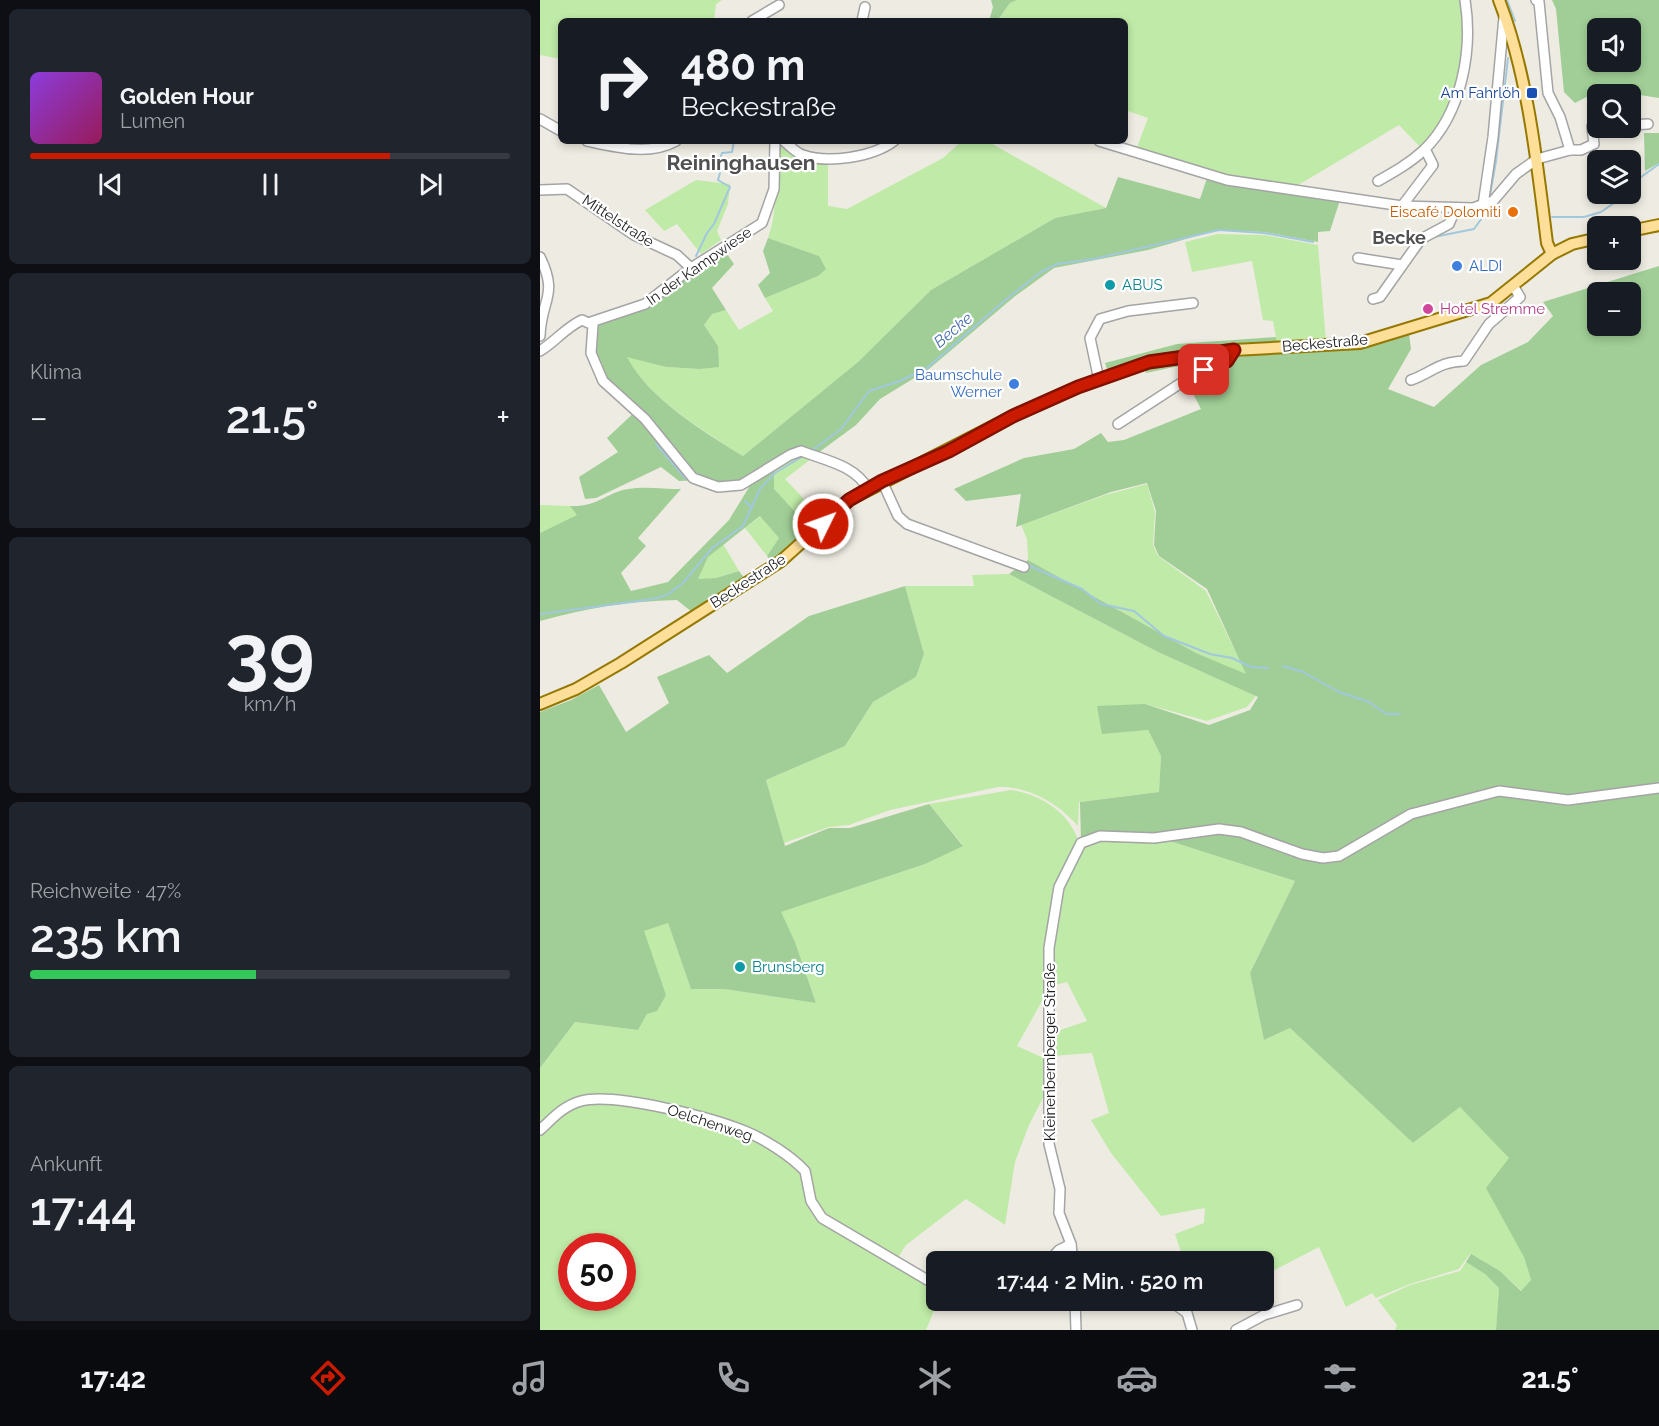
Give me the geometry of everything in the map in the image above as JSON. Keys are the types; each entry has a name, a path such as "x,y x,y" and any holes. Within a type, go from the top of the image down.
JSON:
{"main road":[{"path":"1499,0 1504,12 1537,159 1547,243 1552,254 1572,244 1587,241"},
{"path":"1641,229 1659,225"},
{"name":"Beckestraße","path":"540,704 576,689 621,663 781,561 849,500 882,481 949,451 1013,416 1099,380 1159,360 1234,350 1360,343 1491,303 1514,287 1552,254"}],"street":[{"path":"1378,181 1425,149 1443,124 1463,73 1468,46 1465,0"},
{"path":"1536,0 1539,2 1548,93 1560,117 1570,150"},
{"path":"757,18 779,5"},
{"path":"863,18 865,7"},
{"path":"1483,205 1494,125 1504,12"},
{"path":"540,119 558,129"},
{"path":"1641,124 1648,124"},
{"path":"1109,144 1227,180 1402,206 1456,208 1483,205 1499,196 1516,174 1537,159 1570,150 1581,150 1594,144 1593,138"},
{"path":"600,144 618,148 650,150 667,144"},
{"name":"In der Kampwiese","path":"540,351 551,344 567,327 582,320 591,322 645,304 691,268 762,223 774,189 775,144"},
{"path":"789,144 801,155 828,158 860,155 887,144"},
{"path":"1402,206 1433,165 1425,149"},
{"name":"Mittelstraße","path":"540,190 567,189 643,240 677,255 691,268"},
{"path":"1373,299 1380,297 1426,235 1449,224 1456,208"},
{"path":"540,257 550,280 550,297 541,321 540,336"},
{"path":"1358,258 1402,266"},
{"path":"1411,380 1427,374 1443,363 1464,362 1489,324 1520,297 1514,287"},
{"path":"1099,380 1090,338 1100,319 1128,311 1193,303"},
{"path":"591,322 593,325 591,353 603,381 645,419 695,479 718,487 741,485 790,455 807,453 851,471 864,481 868,489"},
{"path":"1118,424 1181,383 1227,361 1234,350"},
{"path":"882,481 898,516 907,524 1024,567"},
{"name":"Kleinenbernberger Straße","path":"1072,1251 1059,1213 1060,1189 1049,1144 1049,948 1059,887 1081,843 1100,836 1154,838 1219,829 1241,832 1302,854 1323,858 1340,856 1411,814 1499,791 1568,800 1659,788"},
{"name":"Oelchenweg","path":"540,1130 568,1106 600,1099 655,1106 749,1133 805,1171 811,1201 822,1218 926,1279"},
{"path":"1058,1251 1071,1244"},
{"path":"1236,1330 1264,1315 1297,1305"},
{"path":"1076,1330 1077,1311"},
{"path":"1183,1311 1187,1313 1192,1330"}],"green space":[{"path":"540,0 722,0 716,4 714,18 558,18 558,58 540,55"},
{"path":"991,0 1017,0 1010,3 999,18 990,18 993,7"},
{"path":"1017,0 1461,0 1462,61 1459,79 1446,113 1422,149 1399,125 1295,187 1227,176 1136,150 1148,118 1128,111 1128,18 999,18 1010,3"},
{"path":"1552,0 1659,0 1659,98 1641,95 1641,84 1587,84 1587,97 1575,103 1564,92 1556,9"},
{"path":"1644,133 1659,133 1659,163 1645,171"},
{"path":"959,144 992,144 1106,208 1055,218 931,290 858,362 743,456 662,400 648,386 626,356 666,367 699,369 718,346 704,325 712,314 726,310 739,330 773,311 765,298 818,276 819,256 768,238 774,215 780,146 797,157 828,161 828,206 847,209 943,158"},
{"path":"1118,177 1200,199 1207,178 1340,200 1330,231 1318,232 1318,242 1264,232 1217,230 1148,250 1054,268 1014,297 929,369 880,399 856,425 818,453 793,450 773,459 743,479 730,483 707,480 679,481 661,467 596,498 585,499 579,477 618,452 607,438 638,409 609,381 597,361 594,350 599,322 645,304 722,247 734,264 712,288 726,310 712,314 704,325 718,346 719,367 699,369 666,367 627,357 648,386 678,413 743,456 858,362 931,290 1055,218 1106,208"},
{"path":"696,180 730,184 728,204 717,231 721,240 701,254 677,224 664,231 645,210"},
{"path":"1218,234 1264,235 1318,245 1326,342 1277,342 1273,321 1263,320 1252,261 1192,272 1185,242"},
{"path":"768,238 819,256 826,269 818,276 765,298 758,285 770,273 763,251"},
{"path":"1659,266 1659,1330 1496,1330 1499,1288 1485,1274 1466,1262 1471,1254 1500,1271 1521,1291 1531,1280 1524,1257 1486,1188 1509,1158 1460,1107 1413,1143 1290,1028 1264,1040 1250,973 1295,881 1154,836 1122,835 1081,843 1080,802 1159,792 1161,756 1148,730 1102,734 1097,706 1145,704 1209,725 1250,710 1258,697 1158,652 1009,574 1028,560 1196,653 1246,674 1207,589 1159,556 1154,545 1156,511 1147,483 1111,492 1016,527 1021,494 966,501 954,489 1024,458 1074,449 1101,433 1108,442 1124,440 1201,409 1179,366 1146,373 1145,369 1177,361 1360,348 1409,334 1411,349 1388,389 1434,407 1481,365 1528,342 1553,316 1543,302 1587,288 1587,336 1641,336 1641,282 1607,282"},
{"path":"1276,337 1277,342 1175,352 1108,372 1105,363 1177,344"},
{"path":"800,454 811,459 785,479 821,517 808,526 773,489 774,470"},
{"path":"774,470 774,489 808,526 799,532 794,543 771,562 767,556 779,538 760,516 708,557 698,579 716,578 739,571 745,579 692,612 677,600 642,602 574,612 540,621 540,533 577,515 570,506 595,502 628,489 681,489 638,538 646,546 621,573 631,591 668,582 729,520 751,484"},
{"path":"1147,484 1155,512 1153,545 1158,556 1206,591 1247,675 1196,653 1028,560 1027,539 1021,525 1105,495"},
{"path":"540,505 570,506 578,515 540,533"},
{"path":"761,516 779,538 767,556 745,528"},
{"path":"723,544 739,571 716,578 697,580 708,557"},
{"path":"1009,574 1158,652 1256,696 1247,707 1207,721 1145,704 1102,733 1148,730 1161,756 1159,792 1079,802 1078,826 1052,803 1042,798 1020,789 998,787 890,810 849,825 829,827 784,843 766,780 845,746 873,702 916,677 924,654 905,586 974,586 972,575"},
{"path":"905,586 924,654 916,677 873,702 845,746 766,780 785,846 829,828 850,828 929,804 963,846 925,864 781,912 795,942 816,1003 724,989 691,989 668,923 644,931 666,995 657,1011 647,1014 638,1030 575,1022 540,1068 540,712 571,700 599,685 626,732 669,703 657,677 709,655 727,673 809,616"},
{"path":"1011,790 1033,796 1053,807 1069,823 1079,843 1057,887 1048,990 1017,1046 1046,1059 1045,1094 1029,1125 1015,1162 1005,1225 966,1199 906,1245 897,1259 815,1209 806,1171 749,1132 655,1105 579,1101 540,1130 540,1068 575,1022 638,1030 647,1014 666,995 643,931 668,923 691,989 724,989 816,1003 795,942 780,912 925,864 963,845 929,804"},
{"path":"1100,838 1160,838 1295,881 1250,973 1264,1040 1290,1028 1413,1143 1460,1107 1510,1158 1524,1257 1531,1280 1522,1291 1500,1271 1470,1254 1459,1269 1410,1284 1376,1298 1372,1293 1346,1307 1319,1247 1274,1270 1274,1251 1181,1251 1175,1234 1204,1223 1205,1208 1161,1216 1111,1153 1091,1120 1109,1113 1092,1053 1052,1056 1051,1033 1087,1021 1067,982 1051,986 1051,949 1061,888 1082,845"},
{"path":"620,1101 740,1130 799,1166 813,1209 926,1280 926,1311 934,1311 926,1330 540,1330 540,1131 570,1107"},
{"path":"1466,1262 1485,1274 1499,1288 1496,1330 1395,1330 1397,1325 1378,1300 1410,1285 1460,1271"}],"waterway":[{"path":"1507,0 1515,21"},
{"path":"1490,195 1508,58"},
{"path":"696,256 714,224 730,187 718,180 721,169 718,164 722,153 732,152 733,144"},
{"path":"1641,177 1659,164"},
{"path":"1552,217 1584,217 1601,212 1613,204"},
{"name":"Becke","path":"1434,237 1474,229 1482,218 1493,217"},
{"name":"Becke","path":"810,452 841,429 869,391 900,381 927,368 1004,301 1041,272 1057,264 1094,259 1219,230 1264,233 1313,242"},
{"name":"Becke","path":"1417,253 1426,241"},
{"path":"656,444 686,479"},
{"name":"Becke","path":"540,614 653,599 667,595 683,583 712,548 743,526 760,489 775,473 805,455"},
{"name":"Becke","path":"745,501 752,508"},
{"path":"1030,566 1082,589 1101,604 1134,611 1164,636 1210,654 1232,658 1251,667 1268,668"},
{"path":"1283,666 1303,672 1339,692 1369,702 1386,714 1400,714"}],"place":[{"name":"Am Fahrlöh","path":"1532,93"},
{"name":"Eiscafé Dolomiti","path":"1513,212"},
{"name":"ALDI","path":"1457,266"},
{"name":"ABUS","path":"1110,285"},
{"name":"Hotel Stremme","path":"1428,309"},
{"name":"Baumschule Werner","path":"1014,384"},
{"name":"Brunsberg","path":"740,967"}],"district":[{"name":"Reininghausen","path":"741,162"},
{"name":"Becke","path":"1399,237"}],"route":[{"path":"823,524 849,500 882,481 949,451 1013,416 1078,387 1149,362 1177,356 1234,350 1232,357 1227,361 1204,370"}]}
